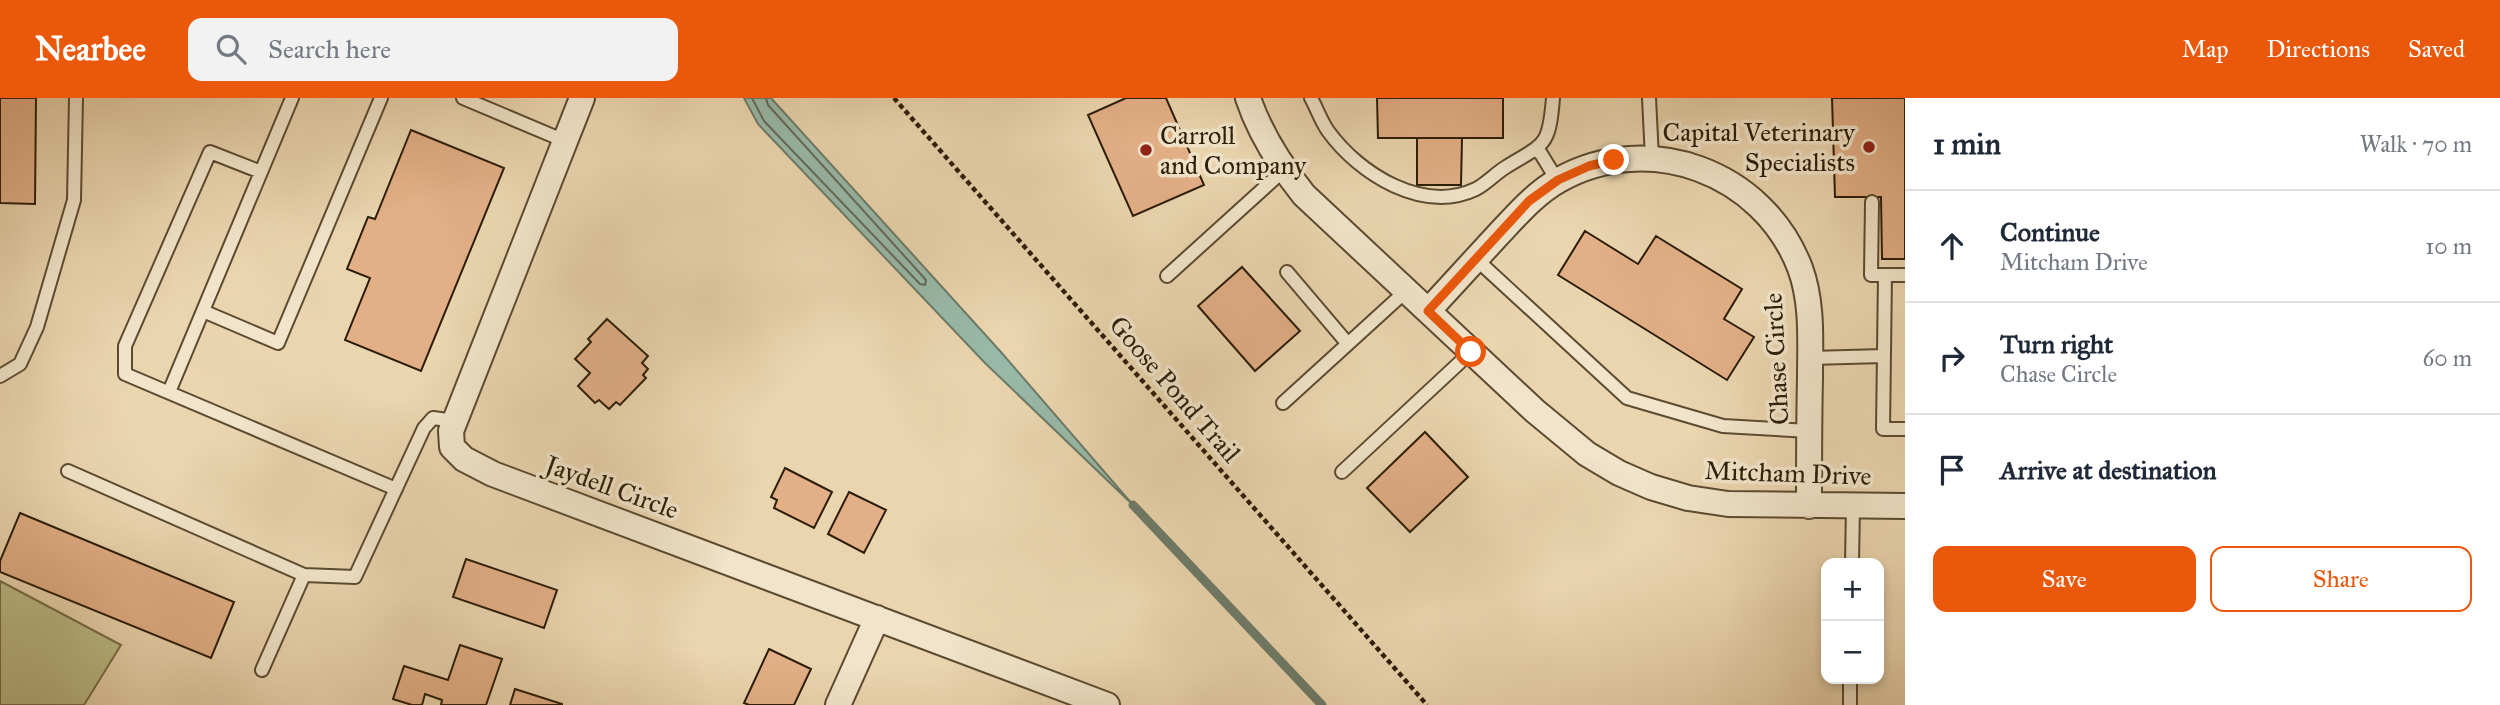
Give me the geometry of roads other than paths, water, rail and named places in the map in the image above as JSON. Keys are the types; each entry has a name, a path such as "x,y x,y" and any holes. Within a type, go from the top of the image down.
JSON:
{"street":[{"name":"Jaydell Circle","path":"582,98 451,431 452,447 464,459 493,474 1107,705"},
{"name":"Mitcham Drive","path":"1248,98 1266,139 1284,170 1304,195 1566,437 1619,474 1651,488 1688,498 1728,504 1905,506"},
{"name":"Chase Circle","path":"1428,311 1529,201 1558,180 1589,166 1614,160 1652,158 1688,164 1713,173 1761,206 1784,237 1800,268 1808,303 1809,506"},
{"path":"838,705 877,618"}],"lane":[{"path":"0,376 20,363 37,327 74,200 76,98"},
{"path":"169,392 292,98"},
{"path":"203,311 278,342 381,98"},
{"path":"463,98 565,141"},
{"path":"1311,98 1328,131 1352,156 1386,183 1410,193 1448,197 1476,189 1504,168 1538,149 1551,125 1553,98"},
{"path":"1649,98 1652,158"},
{"path":"1538,149 1558,180"},
{"path":"261,172 211,152 125,346 125,373 396,489"},
{"path":"1167,276 1284,170"},
{"path":"1871,202 1871,275 1905,275"},
{"path":"1476,259 1627,398 1723,426 1809,431"},
{"path":"1286,272 1348,344"},
{"path":"1885,275 1883,429 1905,429"},
{"path":"1283,403 1406,291"},
{"path":"1342,472 1471,352"},
{"path":"1810,358 1884,356"},
{"path":"68,471 304,575 355,577 424,428 433,418 455,421"},
{"path":"1852,558 1853,506"},
{"path":"262,670 304,575"},
{"path":"1850,684 1850,705"}],"water":[{"path":"744,98 771,98 1000,351 1133,505 985,363 758,124"}],"waterway":[{"path":"1133,505 1322,705"}],"place":[{"name":"Capital Veterinary Specialists","path":"1869,147"},
{"name":"Carroll and Company","path":"1146,150"}]}
